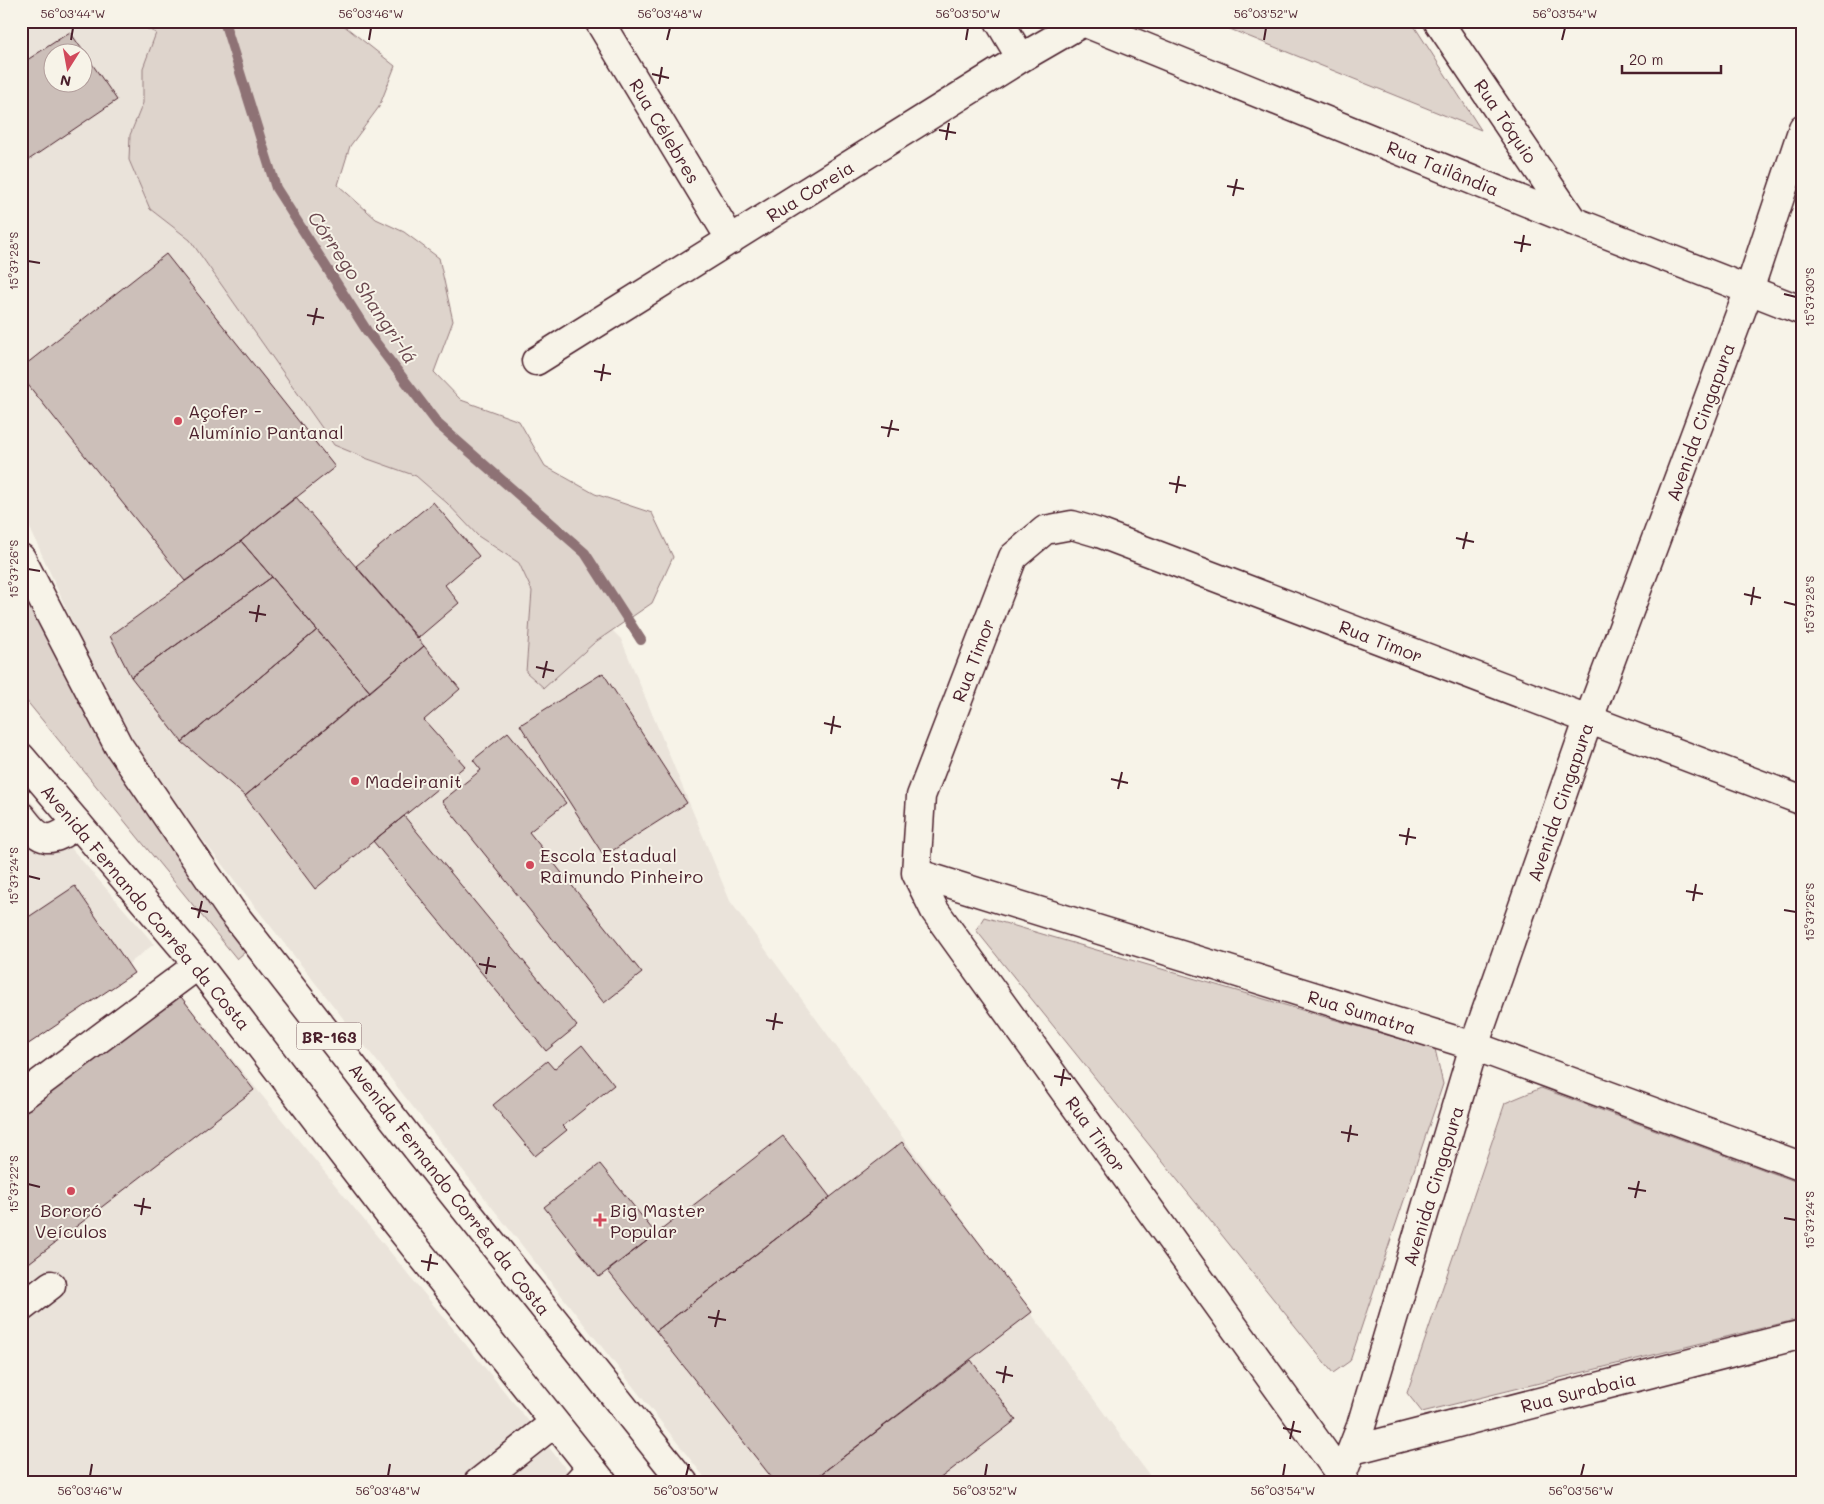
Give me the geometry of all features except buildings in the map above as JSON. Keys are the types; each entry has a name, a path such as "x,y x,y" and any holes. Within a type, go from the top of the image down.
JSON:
{"main road":[{"name":"Rua Célebres","path":"598,21 731,240"},
{"path":"999,21 1021,58"},
{"name":"Rua Tóquio","path":"1438,21 1573,221"},
{"name":"Rua Coreia","path":"536,361 1021,58 1084,22"},
{"name":"Rua Tailândia","path":"1084,22 1573,221 1803,311"},
{"name":"Avenida Cingapura","path":"1341,1480 1367,1407 1474,1046 1588,721 1749,290 1803,128"},
{"name":"Rua Timor","path":"1341,1480 935,911 916,873 921,796 1013,557 1046,530 1072,525 1098,533 1588,721 1803,801"},
{"name":"Avenida Fernando Corrêa da Costa","path":"21,558 118,745 230,909 418,1150 684,1483"},
{"name":"Avenida Fernando Corrêa da Costa","path":"21,757 198,965 397,1225 554,1423 590,1478"},
{"path":"21,816 39,836 50,838 62,835 78,824"},
{"name":"Rua Sumatra","path":"916,873 1474,1046 1803,1166"},
{"path":"21,1097 198,965"},
{"path":"21,1308 51,1285"},
{"name":"Rua Surabaia","path":"1352,1450 1803,1334"},
{"path":"478,1483 554,1423"}],"shaded area":[{"path":"32,21 131,21 156,33 143,68 143,103 130,135 129,160 150,209 190,240 334,445 416,476 447,503 478,536 519,563 532,591 526,672 544,688 594,643 612,630 621,639 730,901 1155,1483 709,1483 154,778 83,646 21,508 21,29"},
{"path":"131,21 342,21 342,24 395,66 379,107 350,146 338,185 376,219 404,232 439,258 453,321 434,372 461,400 519,421 545,466 595,494 652,513 673,557 652,603 594,643 544,688 526,672 532,591 519,563 478,536 447,503 416,476 334,445 190,240 150,209 129,160 130,135 143,103 143,68 156,33"},
{"path":"1210,21 1411,21 1481,130"},
{"path":"21,579 246,951 237,959 21,694"},
{"path":"21,790 154,944 21,1049"},
{"path":"984,917 1435,1049 1443,1084 1350,1361 1333,1373 976,930"},
{"path":"178,993 531,1424 456,1483 21,1483 21,1108"},
{"path":"1541,1088 1803,1184 1803,1318 1422,1412 1407,1393 1505,1103"},
{"path":"547,1445 577,1483 502,1483"}],"waterway":[{"name":"Córrego Shangri-lá","path":"224,21 276,188 367,331 438,424 585,553 641,640"}],"place":[{"name":"Açofer - Alumínio Pantanal","path":"178,421"},
{"name":"Madeiranit","path":"355,781"},
{"name":"Escola Estadual Raimundo Pinheiro","path":"530,865"},
{"name":"Bororó Veículos","path":"71,1191"},
{"name":"Big Master Popular","path":"600,1220"}]}
